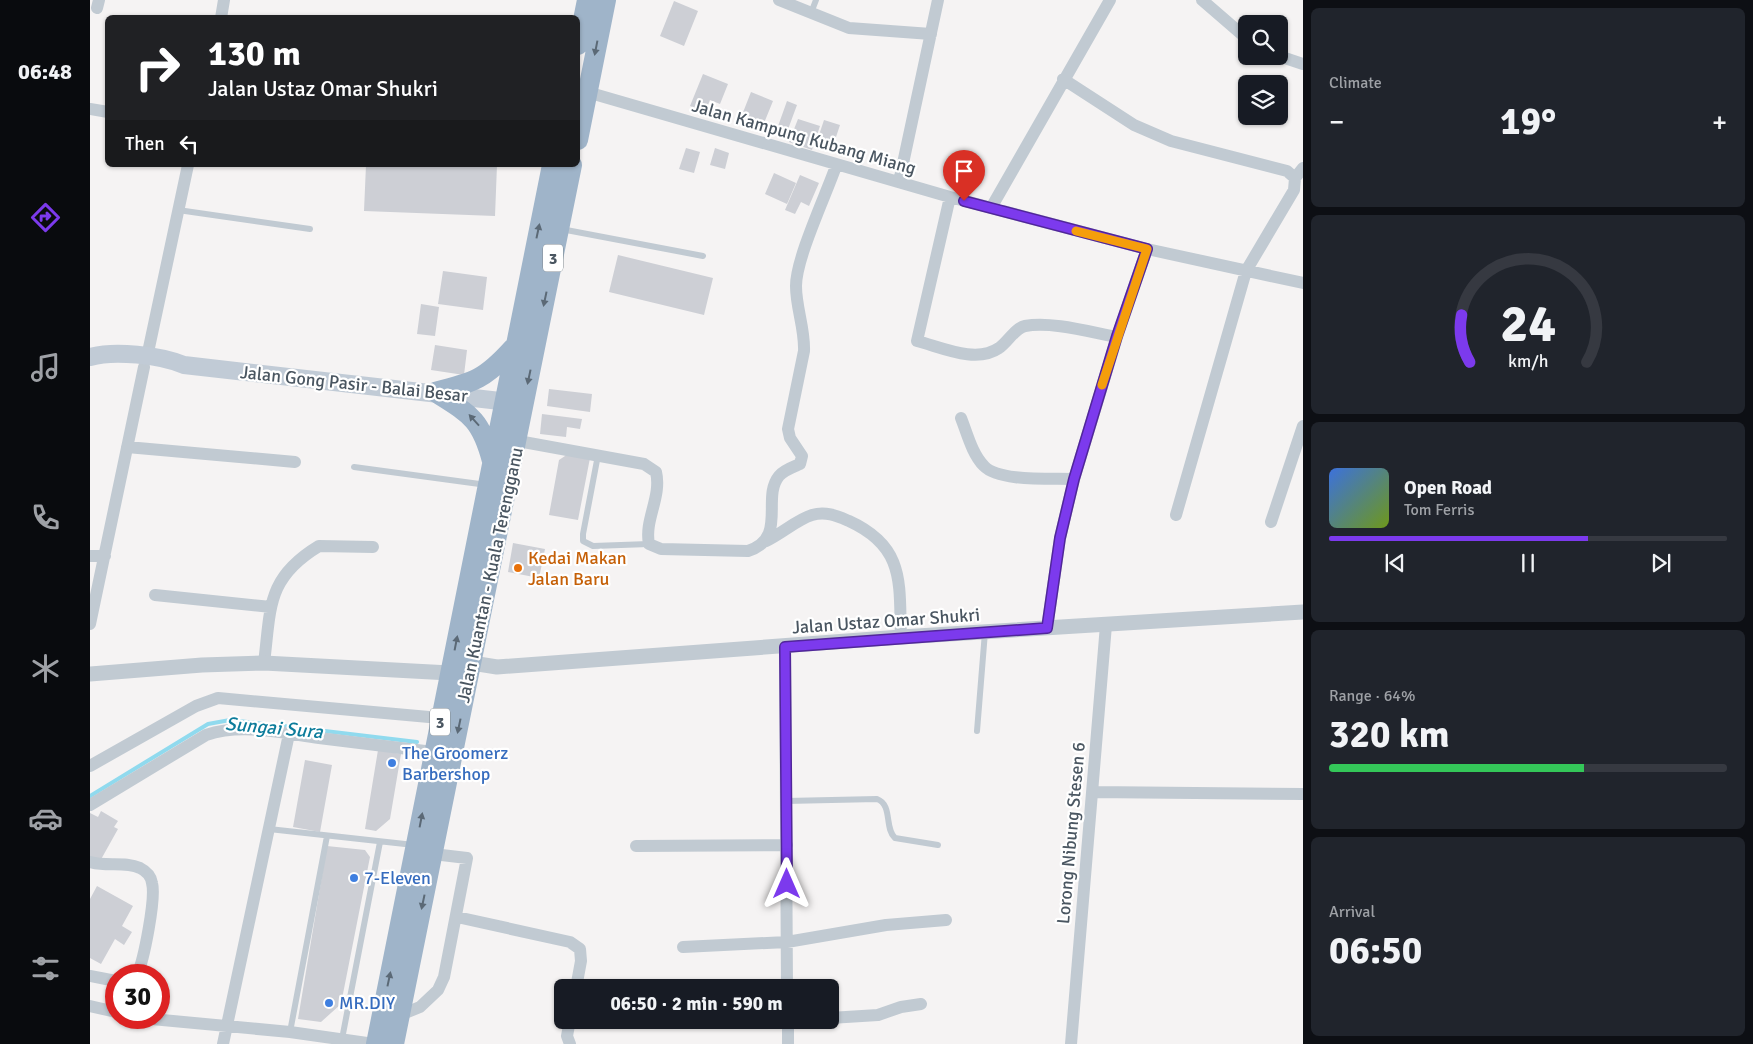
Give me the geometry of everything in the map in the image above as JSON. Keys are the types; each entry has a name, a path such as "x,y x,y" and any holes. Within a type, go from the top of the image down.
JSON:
{"highway":[{"path":"580,35 587,0"},
{"path":"580,129 606,0"},
{"name":"Jalan Kuantan - Kuala Terengganu","path":"394,1044 400,1016 424,850 433,752 552,167"},
{"name":"Jalan Kuantan - Kuala Terengganu","path":"369,1044 424,850 472,663 572,167"},
{"path":"435,392 478,380 495,368 514,347"},
{"path":"435,392 474,419 486,441 492,464"}],"main road":[{"name":"Jalan Gong Pasir - Balai Besar","path":"90,358 103,354 145,362 168,359 184,365 524,403"}],"street":[{"path":"222,15 224,0"},
{"path":"779,0 849,28 931,34"},
{"path":"900,182 938,0"},
{"path":"991,208 1110,0"},
{"path":"1202,0 1238,31"},
{"path":"1288,59 1303,64"},
{"path":"1063,80 1134,125 1171,141 1299,173 1294,190 1246,271 1176,516"},
{"name":"Jalan Kampung Kubang Miang","path":"587,92 836,166 991,208 1147,249 1303,283"},
{"path":"90,109 105,112"},
{"path":"766,541 776,481 781,474 800,464 802,456 790,438 788,429 804,339 796,285 801,261 836,166"},
{"path":"90,624 188,167"},
{"path":"950,197 917,342 971,354 987,355 999,348 1022,327 1042,325 1117,336"},
{"path":"1047,628 1060,538 1074,479 1117,336 1147,249"},
{"path":"960,418 978,456 990,471 1022,477 1074,479"},
{"path":"1271,522 1303,426"},
{"path":"518,441 644,464 656,472 659,484 647,533 649,544 661,549 748,551 758,548 766,541 785,532 798,520 823,513 834,515 861,527 877,537 888,552 899,576 900,637"},
{"path":"127,447 294,462"},
{"path":"264,663 272,607 277,585 283,575 319,546 330,544 373,548"},
{"path":"90,556 105,556"},
{"path":"155,595 272,607"},
{"name":"Jalan Ustaz Omar Shukri","path":"472,663 496,667 900,637 1303,612"},
{"name":"Lorong Nibung Stesen 6","path":"1071,1044 1106,625"},
{"path":"785,647 788,979"},
{"path":"90,674 202,665 264,663 450,673"},
{"path":"90,766 196,706 218,698 440,718"},
{"path":"90,805 206,735 234,728 433,752"},
{"path":"223,1044 289,734"},
{"path":"1092,792 1303,794"},
{"path":"636,846 786,845"},
{"path":"400,1016 420,1007 438,990 444,977 467,858 424,850"},
{"path":"90,862 128,865 140,868 148,873 152,883 151,910 139,964"},
{"path":"457,917 570,942 580,949 581,961 578,979"},
{"path":"683,947 787,942 886,925 946,920"},
{"path":"90,976 105,979"},
{"path":"839,1017 878,1015 901,1006 921,1004"},
{"path":"90,1006 105,1009"},
{"path":"170,1021 290,1032 304,1039 342,1039 369,1044"},
{"path":"568,1029 567,1036 570,1044"},
{"path":"788,1029 788,1044"}],"lane":[{"path":"811,14 816,0"},
{"path":"178,210 310,229"},
{"path":"559,229 702,256"},
{"path":"598,456 582,534 583,541 593,546 649,544"},
{"path":"354,466 488,485"},
{"path":"977,730 985,632"},
{"path":"786,801 877,799 881,801 887,810 891,832 895,838 938,845"},
{"path":"269,830 380,842 424,850"},
{"path":"290,1032 326,836"},
{"path":"342,1039 380,842"}],"building":[{"path":"674,1 698,11 684,46 660,36"},
{"path":"703,74 728,84 720,104 710,100 705,112 690,106"},
{"path":"751,92 773,101 762,128 740,120"},
{"path":"787,101 797,105 787,132 777,129"},
{"path":"798,119 820,126 812,150 789,142"},
{"path":"824,120 840,125 831,152 815,147"},
{"path":"686,148 700,152 694,173 679,169"},
{"path":"715,148 729,153 725,169 710,165"},
{"path":"366,167 497,167 495,216 364,211"},
{"path":"774,173 796,183 787,204 765,194"},
{"path":"800,175 819,183 809,206 801,202 795,214 785,210"},
{"path":"618,255 713,278 704,315 609,292"},
{"path":"443,271 487,277 483,310 438,304"},
{"path":"421,304 439,307 435,336 417,334"},
{"path":"435,345 467,350 464,375 431,370"},
{"path":"549,389 592,394 590,412 547,406"},
{"path":"542,414 582,419 580,429 567,427 566,437 540,434"},
{"path":"568,454 590,458 578,520 549,515 559,460"},
{"path":"513,543 545,549 539,578 508,572"},
{"path":"378,750 401,754 390,819 376,831 365,829"},
{"path":"305,760 332,765 320,832 293,827"},
{"path":"101,811 118,821 114,827 118,829 99,863 90,858 90,813 98,817"},
{"path":"327,846 365,850 370,857 341,1004 321,1022 298,1019"},
{"path":"97,886 133,906 122,926 132,932 124,945 115,939 101,964 90,958 90,899"}],"waterway":[{"name":"Sungai Sura","path":"90,796 208,724 230,720 264,724"},
{"name":"Sungai Sura","path":"283,726 417,742"}],"slow traffic":[{"path":"1076,231 1147,249 1102,385"}],"place":[{"name":"Kedai Makan Jalan Baru","path":"518,568"},
{"name":"The Groomerz Barbershop","path":"392,763"},
{"name":"7-Eleven","path":"354,878"},
{"name":"MR.DIY","path":"329,1003"}],"route":[{"path":"787,884 785,647 900,637 1047,628 1060,538 1074,479 1117,336 1147,249 964,201"}]}
